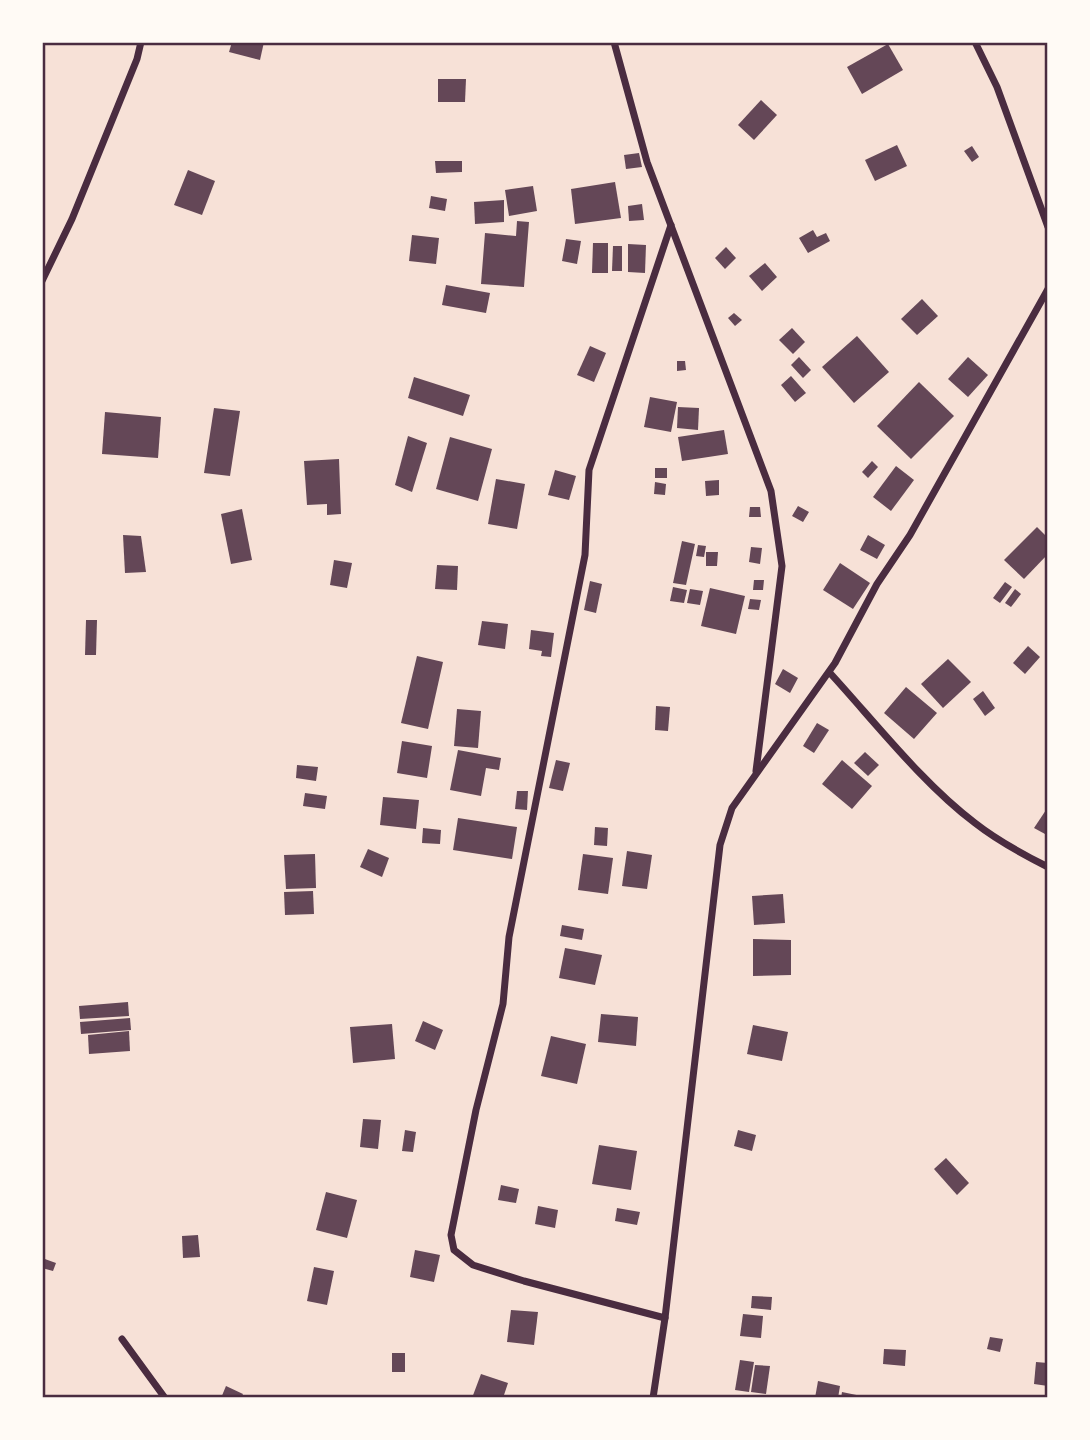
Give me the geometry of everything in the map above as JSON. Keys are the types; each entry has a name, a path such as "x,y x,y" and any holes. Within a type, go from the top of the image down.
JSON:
{"street":[{"path":"42,281 72,219 137,59 141,42"},
{"path":"614,42 648,162 771,491 782,566 755,773"},
{"path":"975,42 997,87 1048,227"},
{"path":"665,1318 524,1282 473,1265 454,1250 451,1235 476,1110 503,1004 509,937 584,555 589,470 671,225"},
{"path":"653,1398 665,1318 720,845 732,808 830,673 877,584 910,535 1048,289"},
{"path":"830,673 945,797 973,822 1008,847 1048,867"},
{"path":"122,1339 165,1398"}],"building":[{"path":"232,42 264,42 260,60 229,52"},
{"path":"888,44 903,70 862,94 847,67"},
{"path":"438,79 466,79 465,102 438,102"},
{"path":"761,100 777,115 754,140 738,125"},
{"path":"897,145 907,166 875,181 865,160"},
{"path":"972,146 979,157 972,162 964,151"},
{"path":"639,153 642,167 626,169 624,155"},
{"path":"435,161 462,161 462,172 436,173"},
{"path":"188,170 215,181 202,215 174,205"},
{"path":"615,182 621,218 575,224 571,189"},
{"path":"533,186 537,211 509,216 505,190"},
{"path":"431,196 447,199 445,211 429,208"},
{"path":"504,200 504,222 475,224 474,202"},
{"path":"642,204 644,220 629,221 628,206"},
{"path":"517,221 529,222 524,287 481,284 485,233 516,236"},
{"path":"813,230 817,237 826,233 830,241 808,253 799,238"},
{"path":"412,235 439,238 436,264 409,261"},
{"path":"566,239 581,241 577,264 562,261"},
{"path":"593,243 608,243 608,273 592,273"},
{"path":"628,244 646,245 645,273 628,272"},
{"path":"613,246 622,246 622,271 612,271"},
{"path":"726,247 736,258 725,269 715,258"},
{"path":"765,263 777,277 762,291 749,276"},
{"path":"446,285 490,293 486,313 442,305"},
{"path":"922,299 938,316 917,335 901,319"},
{"path":"734,313 742,320 735,326 728,318"},
{"path":"792,328 805,342 793,354 779,340"},
{"path":"857,336 889,372 854,403 822,367"},
{"path":"590,346 606,353 594,382 577,375"},
{"path":"799,357 811,370 803,378 791,365"},
{"path":"968,357 988,375 968,397 948,379"},
{"path":"677,361 685,361 686,370 677,371"},
{"path":"791,376 806,393 795,402 781,385"},
{"path":"414,377 470,395 463,416 408,398"},
{"path":"919,382 954,416 911,459 877,426"},
{"path":"650,397 677,402 671,432 644,427"},
{"path":"678,407 699,408 698,430 677,428"},
{"path":"214,408 240,411 230,476 204,473"},
{"path":"105,412 161,417 158,458 102,454"},
{"path":"724,430 728,454 682,461 678,437"},
{"path":"408,436 427,443 412,492 395,485"},
{"path":"450,437 492,449 478,501 436,489"},
{"path":"339,459 341,514 327,515 327,504 307,505 304,461"},
{"path":"872,461 878,467 868,478 862,472"},
{"path":"896,466 914,480 891,511 873,497"},
{"path":"655,468 667,468 667,478 655,478"},
{"path":"555,470 576,476 569,500 548,495"},
{"path":"496,479 525,484 517,529 488,524"},
{"path":"719,480 719,495 706,496 705,481"},
{"path":"655,482 666,484 665,495 654,494"},
{"path":"798,506 809,512 803,522 792,516"},
{"path":"750,507 760,507 761,517 749,517"},
{"path":"242,509 252,560 231,564 221,514"},
{"path":"1037,527 1048,538 1048,554 1024,579 1004,560"},
{"path":"123,535 141,536 146,572 125,573"},
{"path":"868,535 885,545 877,559 860,550"},
{"path":"682,541 695,544 686,585 673,583"},
{"path":"698,545 706,546 704,557 696,556"},
{"path":"751,547 762,548 760,564 749,562"},
{"path":"706,552 718,552 717,566 706,566"},
{"path":"334,560 352,563 347,588 330,585"},
{"path":"840,563 870,583 853,609 823,590"},
{"path":"437,565 458,566 457,590 435,589"},
{"path":"754,580 764,580 763,590 753,590"},
{"path":"590,581 602,584 596,613 584,610"},
{"path":"1005,582 1012,587 1000,603 993,598"},
{"path":"673,587 687,590 684,603 670,601"},
{"path":"710,588 745,596 736,634 701,626"},
{"path":"690,589 703,591 700,605 687,603"},
{"path":"1015,589 1021,594 1011,607 1005,603"},
{"path":"750,599 761,600 759,610 748,609"},
{"path":"86,620 97,620 96,655 85,655"},
{"path":"482,621 508,624 505,649 478,645"},
{"path":"531,630 554,633 551,657 541,656 542,651 529,649"},
{"path":"1028,646 1040,657 1025,674 1013,663"},
{"path":"417,656 443,662 428,729 401,723"},
{"path":"948,659 971,682 943,708 921,684"},
{"path":"783,669 798,678 790,693 775,684"},
{"path":"906,687 937,713 914,739 884,713"},
{"path":"983,691 995,708 985,716 973,699"},
{"path":"656,706 670,707 668,731 655,730"},
{"path":"457,709 481,711 478,748 454,746"},
{"path":"817,723 829,730 814,753 803,746"},
{"path":"402,741 432,746 427,778 397,773"},
{"path":"458,750 501,758 499,770 486,768 481,796 450,790"},
{"path":"865,752 879,765 868,776 854,763"},
{"path":"556,760 570,763 563,791 549,788"},
{"path":"842,760 872,786 852,809 822,784"},
{"path":"297,765 318,767 316,781 296,778"},
{"path":"517,791 528,791 527,810 515,809"},
{"path":"305,793 327,796 325,809 303,806"},
{"path":"383,797 419,800 416,829 380,825"},
{"path":"1048,807 1048,829 1045,834 1034,828"},
{"path":"458,818 517,827 512,859 453,850"},
{"path":"595,827 608,828 607,846 594,845"},
{"path":"423,828 441,830 440,844 422,843"},
{"path":"368,849 389,858 382,877 360,867"},
{"path":"627,851 652,855 647,889 622,886"},
{"path":"315,854 316,888 286,889 284,855"},
{"path":"583,854 613,858 608,894 578,890"},
{"path":"313,891 314,914 285,915 284,892"},
{"path":"783,894 785,923 754,925 752,896"},
{"path":"562,925 584,929 582,940 560,936"},
{"path":"753,939 791,940 791,975 753,976"},
{"path":"565,948 602,955 595,985 559,978"},
{"path":"128,1002 129,1016 80,1019 79,1006"},
{"path":"601,1014 638,1017 636,1046 598,1042"},
{"path":"130,1018 131,1030 81,1034 80,1022"},
{"path":"423,1021 443,1030 435,1050 415,1041"},
{"path":"392,1024 395,1059 353,1063 350,1027"},
{"path":"753,1025 788,1032 782,1061 747,1054"},
{"path":"129,1031 130,1051 89,1054 88,1035"},
{"path":"551,1036 586,1044 577,1084 541,1076"},
{"path":"363,1119 381,1120 378,1149 360,1147"},
{"path":"405,1130 416,1132 413,1152 402,1151"},
{"path":"738,1130 756,1135 752,1151 734,1146"},
{"path":"599,1145 637,1151 631,1190 592,1184"},
{"path":"946,1158 969,1183 957,1195 934,1169"},
{"path":"501,1185 519,1189 516,1203 498,1200"},
{"path":"326,1192 357,1200 347,1238 316,1230"},
{"path":"538,1206 558,1210 555,1228 535,1224"},
{"path":"617,1208 640,1212 637,1225 615,1221"},
{"path":"198,1235 200,1257 183,1258 182,1236"},
{"path":"415,1250 440,1255 434,1282 410,1277"},
{"path":"42,1258 56,1263 53,1271 42,1268"},
{"path":"314,1267 334,1271 327,1305 307,1301"},
{"path":"752,1296 772,1297 771,1310 751,1308"},
{"path":"511,1310 538,1312 534,1345 507,1342"},
{"path":"743,1314 763,1316 761,1338 740,1336"},
{"path":"990,1337 1003,1339 1000,1352 987,1349"},
{"path":"884,1349 906,1350 905,1366 883,1364"},
{"path":"392,1353 405,1353 405,1372 392,1372"},
{"path":"740,1360 754,1362 749,1392 735,1390"},
{"path":"1036,1362 1048,1363 1048,1386 1034,1384"},
{"path":"755,1365 770,1366 766,1394 751,1392"},
{"path":"481,1374 508,1383 503,1398 472,1398"},
{"path":"818,1381 840,1386 838,1398 815,1398"},
{"path":"226,1386 243,1394 241,1398 221,1398"},
{"path":"842,1392 866,1397 866,1398 841,1398"}]}
